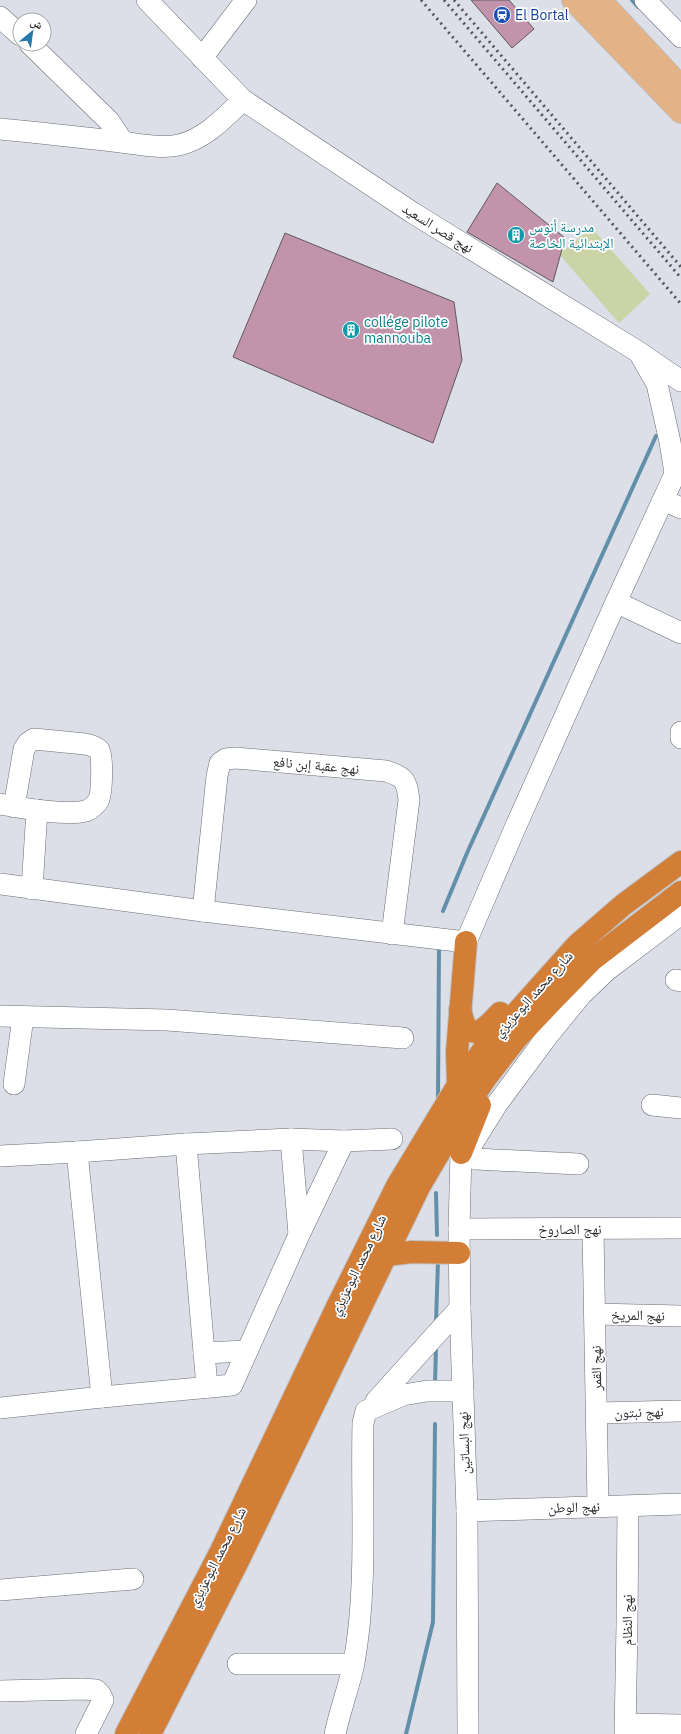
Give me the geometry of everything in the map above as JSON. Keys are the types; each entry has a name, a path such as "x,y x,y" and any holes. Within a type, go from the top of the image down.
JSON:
{"highway":[{"name":"شارع محمد البوعزيزي","path":"150,1734 230,1556 338,1305 398,1186 458,1085 484,1049 577,945 623,905 681,862"},
{"name":"شارع محمد البوعزيزي","path":"126,1734 230,1556 386,1255 419,1187 458,1120 485,1079 516,1039 592,960 681,892"},
{"path":"458,1085 457,1052 466,942"},
{"path":"460,1010 466,1028 472,1031 483,1030 527,986 577,945"},
{"path":"462,1156 476,1111 516,1039"},
{"path":"386,1255 412,1252 459,1253"},
{"path":"112,1734 148,1663 197,1580 230,1556"},
{"path":"166,1734 192,1682 219,1619 230,1556"}],"main road":[{"path":"573,0 678,93"},
{"path":"600,0 678,93"}],"street":[{"path":"202,58 246,0"},
{"path":"645,0 681,37"},
{"name":"نهج قصر السعيد","path":"153,2 202,58 243,100 413,213 637,351 681,381"},
{"path":"0,16 12,27"},
{"path":"38,52 109,121 123,142"},
{"path":"0,129 123,142 145,146 178,145 214,128 243,100"},
{"path":"0,884 203,911 466,942 616,602 672,504 678,466 657,384 637,351"},
{"path":"616,602 681,633"},
{"path":"681,732 681,738"},
{"path":"34,739 85,744 98,750 102,757 101,790 99,799 95,806 86,811 61,812 37,810 7,806 24,749 28,743 34,739"},
{"name":"نهج عقبة إبن نافع","path":"203,911 220,763 226,759 235,758 386,771 400,776 407,785 409,800 392,934"},
{"path":"32,888 37,810"},
{"path":"578,1164 476,1159 462,1156 497,1104 581,995 606,971 681,914"},
{"path":"0,1016 167,1020 403,1038"},
{"path":"14,1084 23,1017"},
{"path":"652,1104 681,1108"},
{"path":"291,1139 299,1235"},
{"path":"0,1156 291,1139 344,1141 392,1140"},
{"path":"0,1408 232,1385 299,1235 344,1141"},
{"path":"186,1144 207,1387"},
{"path":"77,1152 102,1397"},
{"name":"نهج البساتين","path":"462,1156 459,1253 467,1511 468,1734"},
{"name":"نهج الصاروخ","path":"459,1229 593,1230 681,1228"},
{"name":"نهج القمر","path":"593,1230 598,1506"},
{"path":"335,1734 354,1664 363,1560 363,1423 366,1411 392,1386 460,1308"},
{"name":"نهج المريخ","path":"595,1314 681,1316"},
{"path":"204,1353 247,1351"},
{"path":"370,1408 402,1395 427,1391 463,1391"},
{"name":"نهج نبتون","path":"597,1413 681,1411"},
{"name":"نهج الوطن","path":"467,1511 598,1506 628,1507 681,1504"},
{"name":"نهج النظام","path":"625,1729 628,1507"},
{"path":"0,1590 133,1579"},
{"path":"238,1664 354,1664"},
{"path":"0,1691 96,1690 103,1700 86,1734"},
{"path":"625,1729 681,1725"}],"green space":[{"path":"592,228 650,294 619,323 559,254"}],"building":[{"name":"El Bortal","path":"471,0 509,0 534,29 512,48"},
{"name":"مدرسة أنوس الإبتدائية الخاصة","path":"497,183 565,238 553,282 467,232"},
{"name":"collége pilote mannouba","path":"285,233 454,302 462,360 433,443 233,357"}],"waterway":[{"path":"632,0 638,7"},
{"path":"443,911 467,853 656,436"},
{"path":"438,1100 439,945"},
{"path":"436,1193 437,1235"},
{"path":"436,1323 438,1261"},
{"path":"435,1385 436,1345"},
{"path":"406,1734 433,1622 435,1424"}],"railway":[{"path":"421,0 681,304"},
{"path":"444,0 681,278"},
{"path":"454,0 681,267"}],"place":[{"name":"El Bortal","path":"502,15"},
{"name":"مدرسة أنوس الإبتدائية الخاصة","path":"516,235"},
{"name":"collége pilote mannouba","path":"351,330"}]}
